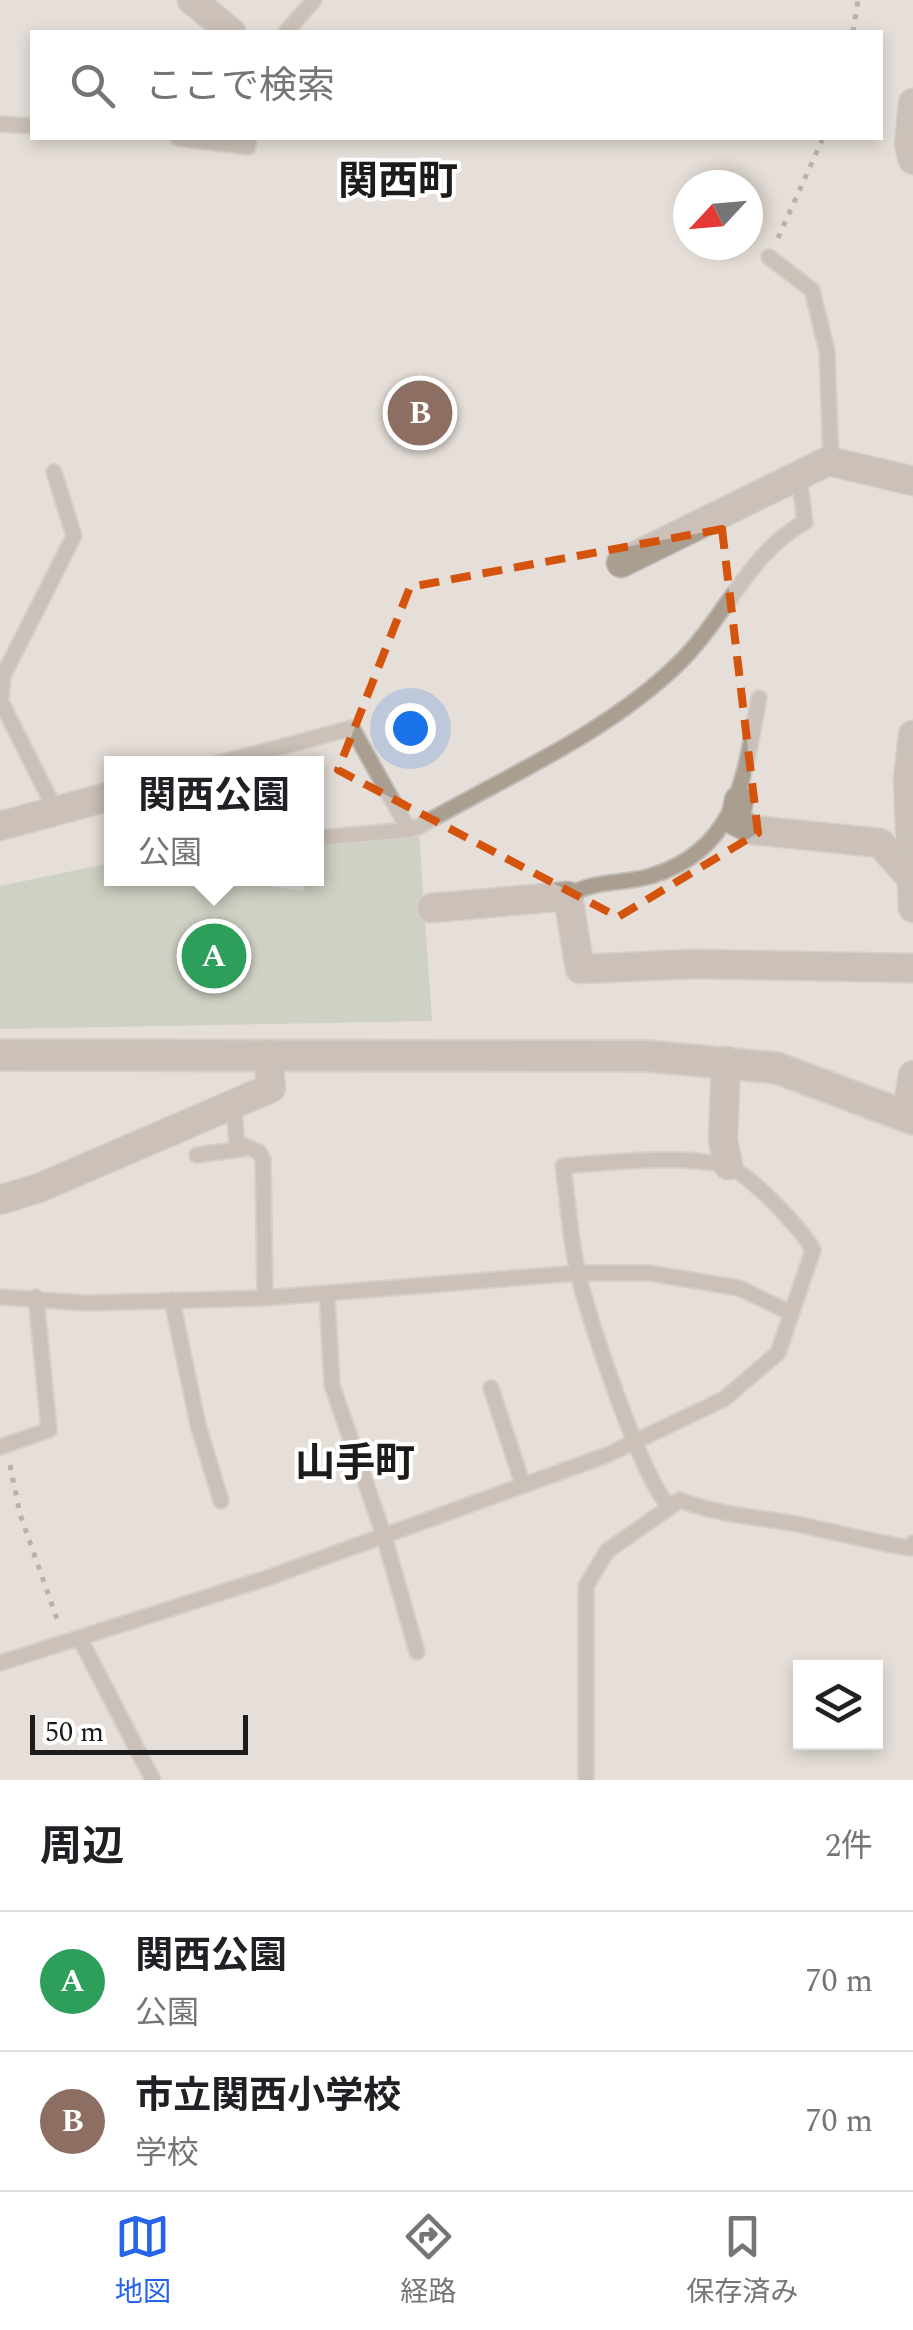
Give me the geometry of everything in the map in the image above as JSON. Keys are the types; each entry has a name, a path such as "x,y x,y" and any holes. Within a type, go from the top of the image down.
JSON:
{"street":[{"path":"192,0 229,30"},
{"path":"913,104 908,144 913,160"},
{"path":"621,563 831,462 913,481"},
{"path":"913,735 908,780 913,908"},
{"path":"0,826 104,798"},
{"path":"740,800 735,821 753,830 880,843 910,877"},
{"path":"432,908 568,896 580,969 693,964 913,968"},
{"path":"0,1200 110,1158 233,1101 271,1088 268,1054"},
{"path":"0,1055 628,1055 726,1061 777,1068 909,1117 913,1075"},
{"path":"726,1061 723,1140 728,1165"}],"lane":[{"path":"288,30 314,0"},
{"path":"0,124 30,126"},
{"path":"196,140 248,146 249,140"},
{"path":"769,258 812,290 827,351 831,462"},
{"path":"54,472 74,536 2,676 1,702 56,811"},
{"path":"324,837 409,830 618,712 680,663 779,536 806,522 799,476"},
{"path":"568,896 653,876 707,848 740,800 759,698"},
{"path":"246,756 352,728 409,830"},
{"path":"233,1101 237,1144 242,1149"},
{"path":"197,1156 242,1149 259,1152 263,1160 265,1298"},
{"path":"0,1663 384,1536 636,1442 743,1385 778,1352 813,1250 798,1226 728,1165 628,1161 563,1166 578,1273 636,1442 658,1494 668,1506"},
{"path":"0,1297 87,1303 327,1296 578,1273 649,1273 721,1285 789,1312"},
{"path":"327,1296 332,1386 384,1536 417,1652"},
{"path":"3,1446 49,1430 36,1297"},
{"path":"172,1300 198,1425 221,1501"},
{"path":"491,1388 523,1486"},
{"path":"586,1780 586,1586 607,1552 668,1506 680,1500 711,1512 910,1548 913,1543"},
{"path":"73,1641 153,1780"}],"path":[{"path":"853,30 858,0"},
{"path":"769,258 822,140"},
{"path":"3,1446 20,1514 73,1641"}],"highlighted area":[{"path":"722,529 758,833 618,917 338,770 410,587"}],"green space":[{"path":"419,832 432,1021 0,1029 0,886 104,864 104,886 268,886 304,891 304,886 324,886 324,840"}],"place":[{"name":"市立関西小学校","path":"420,413"},
{"name":"関西公園","path":"214,956"}],"district":[{"name":"関西町","path":"398,182"},
{"name":"山手町","path":"355,1464"}]}
